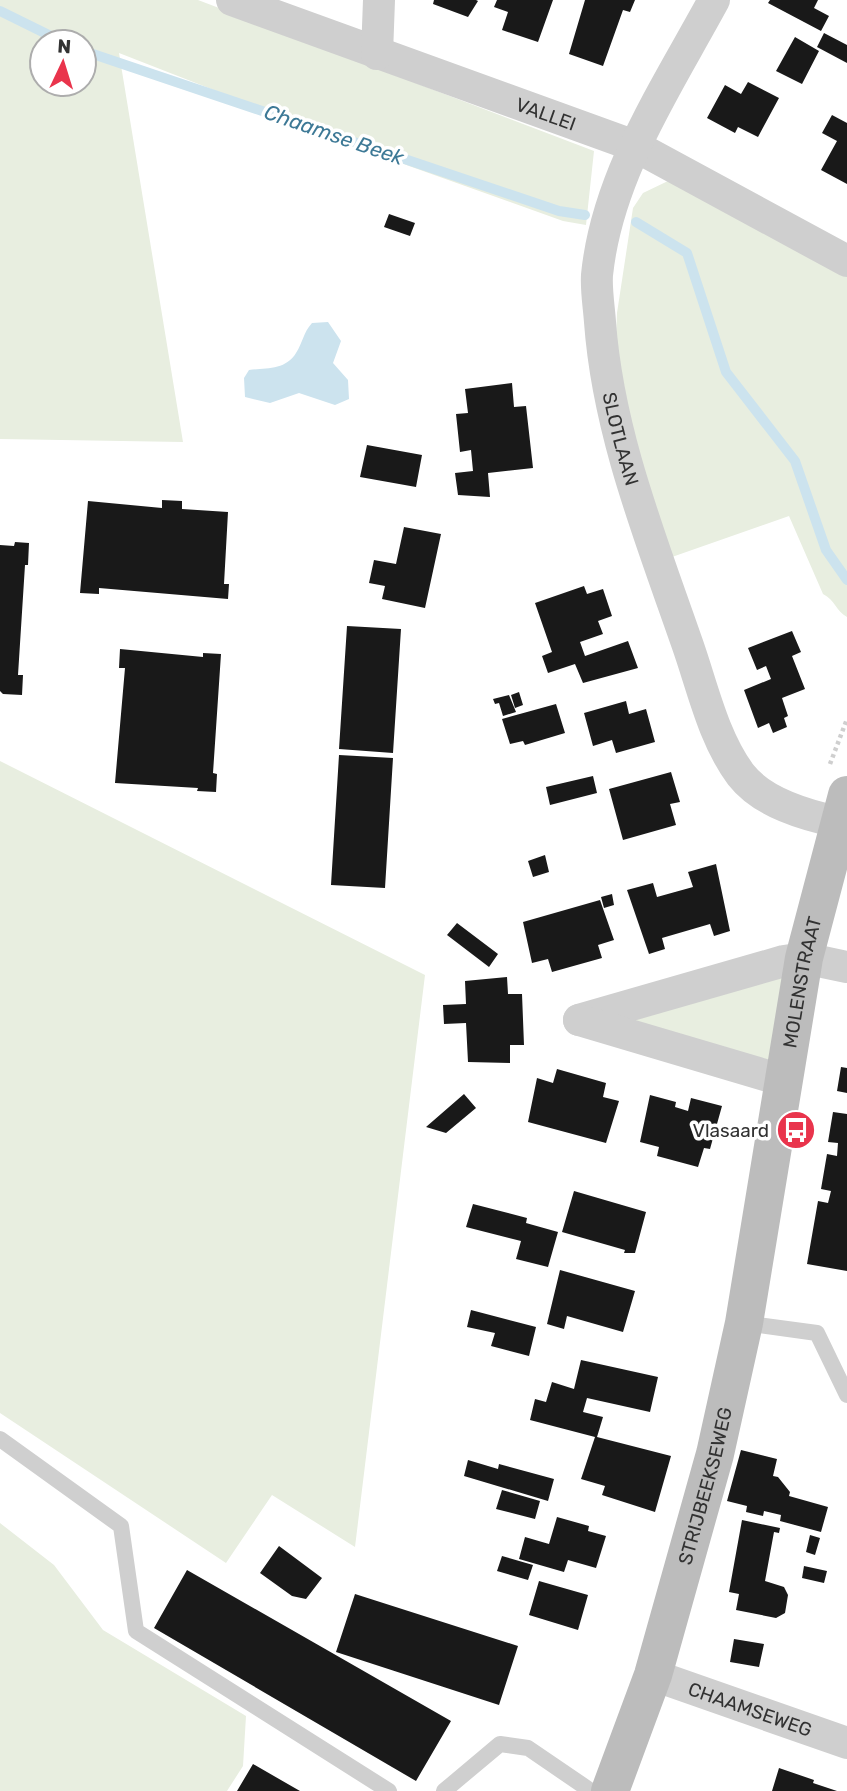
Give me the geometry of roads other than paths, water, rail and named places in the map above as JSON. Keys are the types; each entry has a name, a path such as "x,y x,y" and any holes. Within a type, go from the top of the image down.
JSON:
{"main road":[{"name":"MOLENSTRAAT","path":"771,1172 804,958 843,809"},
{"name":"STRIJBEEKSEWEG","path":"610,1791 653,1675 715,1454 744,1323 771,1172"}],"street":[{"name":"VALLEI","path":"232,0 635,146 847,261"},
{"path":"377,54 379,0"},
{"name":"SLOTLAAN","path":"714,0 635,146 606,218 597,278 602,353 622,444 639,503 719,735 741,775 773,800 811,816 843,809"},
{"path":"785,1081 579,1020 784,961 804,958 847,967"},
{"name":"CHAAMSEWEG","path":"653,1675 847,1743"}],"lane":[{"path":"744,1323 817,1333 847,1395"},
{"path":"0,1439 121,1527 136,1631 389,1791"},
{"path":"444,1791 500,1744 528,1748 592,1791"}],"water":[{"path":"328,322 341,341 333,363 348,380 349,399 335,405 299,393 270,403 245,397 244,378 249,370 287,363 296,353 312,323"}],"waterway":[{"name":"Chaamse Beek","path":"0,11 35,28"},
{"name":"Chaamse Beek","path":"98,56 559,211 585,215"},
{"name":"Chaamse Beek","path":"636,222 687,253 726,372 795,461 826,550 847,580"}],"place":[{"name":"Vlasaard","path":"796,1130"}]}
